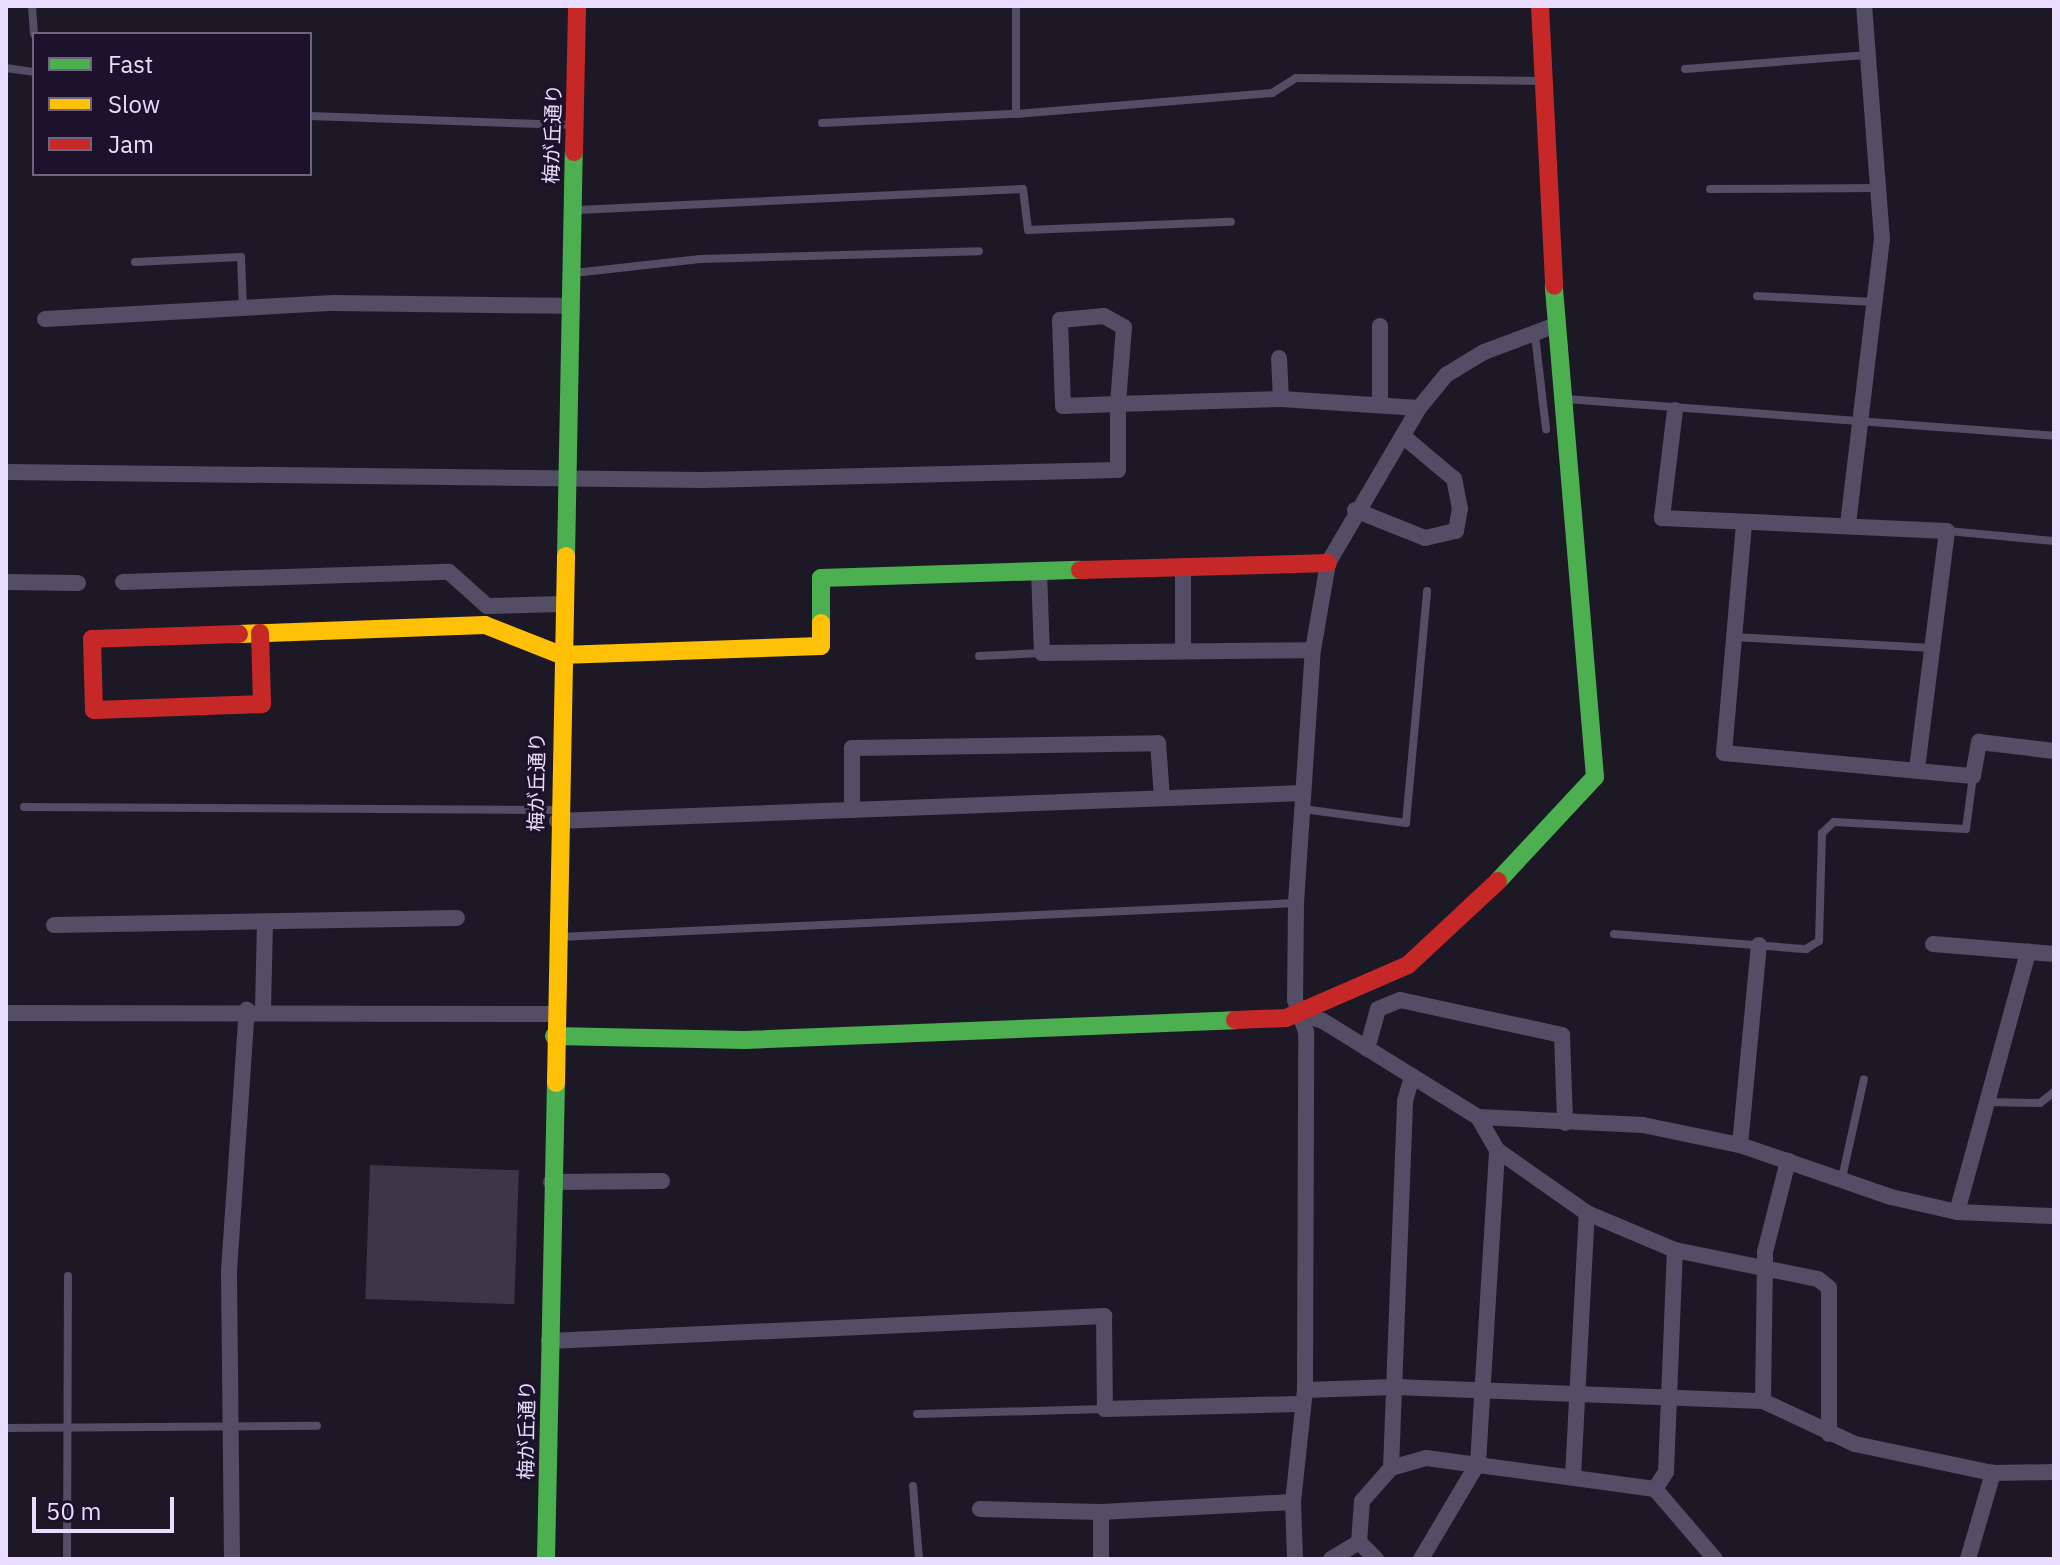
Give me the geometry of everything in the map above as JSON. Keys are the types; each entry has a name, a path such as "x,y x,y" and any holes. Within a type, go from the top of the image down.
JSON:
{"street":[{"name":"梅が丘通り","path":"546,1559 555,937 577,6"},
{"path":"1299,1014 1408,965 1436,945 1595,777 1565,399 1556,325 1540,6"},
{"path":"1848,524 1879,302 1879,188 1864,6"},
{"path":"45,319 243,308 569,306"},
{"path":"6,472 565,480 1118,470 1118,404 1124,327 1104,316 1060,320 1063,406 1118,404 1281,399 1419,408"},
{"path":"1295,1559 1293,1502 1302,1397 1306,1032 1299,1014 1296,903 1313,650 1328,563 1355,510 1419,408 1446,375 1484,352 1556,325"},
{"path":"1380,326 1380,405"},
{"path":"1279,358 1281,399"},
{"path":"1675,410 1662,518 1744,524 1848,524 1947,531 1917,770"},
{"path":"1355,510 1425,538 1456,531 1460,509 1454,479 1403,436"},
{"path":"1744,524 1724,753 1973,776 1979,742 2054,751"},
{"path":"260,633 262,704 94,710 92,639 260,633 485,625 561,655 821,646 821,578 1328,563"},
{"path":"1183,566 1183,649"},
{"path":"1039,571 1042,653 1183,649 1313,650"},
{"path":"123,582 449,572 487,606 562,604"},
{"path":"6,582 78,583"},
{"path":"852,810 852,748 1158,743 1162,798"},
{"path":"558,815 852,810 1162,798 1302,801"},
{"path":"54,925 457,918"},
{"path":"232,1559 229,1271 265,923"},
{"path":"1933,944 2054,954"},
{"path":"1740,1145 1759,945"},
{"path":"1957,1212 2028,952"},
{"path":"1367,1049 1378,1009 1400,1000 1562,1035 1565,1123"},
{"path":"6,1013 255,1010 554,1014"},
{"path":"554,1036 745,1040 1299,1014 1323,1021 1478,1117 1643,1125 1740,1145 1957,1212 2054,1216"},
{"path":"1391,1468 1405,1101 1412,1076"},
{"path":"1478,1117 1497,1150 1587,1213 1675,1250 1766,1271 1818,1279 1829,1288 1829,1434"},
{"path":"1421,1559 1478,1463 1485,1392 1497,1150"},
{"path":"1763,1401 1766,1271 1788,1161"},
{"path":"551,1182 662,1181"},
{"path":"1573,1476 1587,1213"},
{"path":"1655,1489 1666,1472 1675,1250"},
{"path":"549,1341 1104,1316 1105,1409 1302,1397 1395,1387 1579,1397 1763,1401 1784,1406 1829,1434 1993,1473 2054,1472"},
{"path":"1376,1559 1359,1542 1362,1501 1391,1468 1426,1458 1655,1489 1715,1559"},
{"path":"1968,1559 1993,1473"},
{"path":"980,1509 1101,1512 1293,1502"},
{"path":"1101,1512 1101,1559"},
{"path":"1331,1559 1359,1542"}],"lane":[{"path":"32,6 34,32"},
{"path":"1016,6 1016,114"},
{"path":"1685,69 1868,55"},
{"path":"6,68 32,72"},
{"path":"822,123 1016,114 1272,93 1296,78 1545,81"},
{"path":"312,116 575,125"},
{"path":"1710,189 1879,188"},
{"path":"571,210 1023,189 1028,230 1231,222"},
{"path":"570,274 700,259 979,251"},
{"path":"135,262 241,257 243,308"},
{"path":"1757,296 1879,302"},
{"path":"1535,335 1546,429"},
{"path":"1565,399 1675,410 2054,436"},
{"path":"1947,531 2054,541"},
{"path":"1302,801 1406,823 1427,591"},
{"path":"1734,637 1932,648"},
{"path":"979,656 1042,653"},
{"path":"1614,934 1806,949 1819,941 1822,833 1834,822 1966,829 1973,776"},
{"path":"24,807 558,815"},
{"path":"555,937 1296,903"},
{"path":"1842,1178 1864,1079"},
{"path":"1986,1102 2040,1103 2054,1092"},
{"path":"67,1559 68,1276"},
{"path":"917,1414 1105,1409"},
{"path":"6,1428 317,1426"},
{"path":"913,1486 919,1559"}],"building":[{"path":"370,1165 519,1170 514,1304 365,1299"}],"traffic: fast":[{"path":"566,556 574,152"},
{"path":"1498,881 1595,777 1554,286"},
{"path":"821,623 821,578 1080,570"},
{"path":"554,1036 745,1040 1235,1020"},
{"path":"546,1559 556,1083"}],"traffic: slow":[{"path":"556,1083 566,556"},
{"path":"239,634 485,625 561,655 821,646 821,623"}],"traffic: jam":[{"path":"574,152 577,6"},
{"path":"1540,6 1554,286"},
{"path":"1080,570 1328,563"},
{"path":"239,634 92,639 94,710 262,704 260,633"},
{"path":"1235,1020 1286,1018 1408,965 1498,881"}]}
